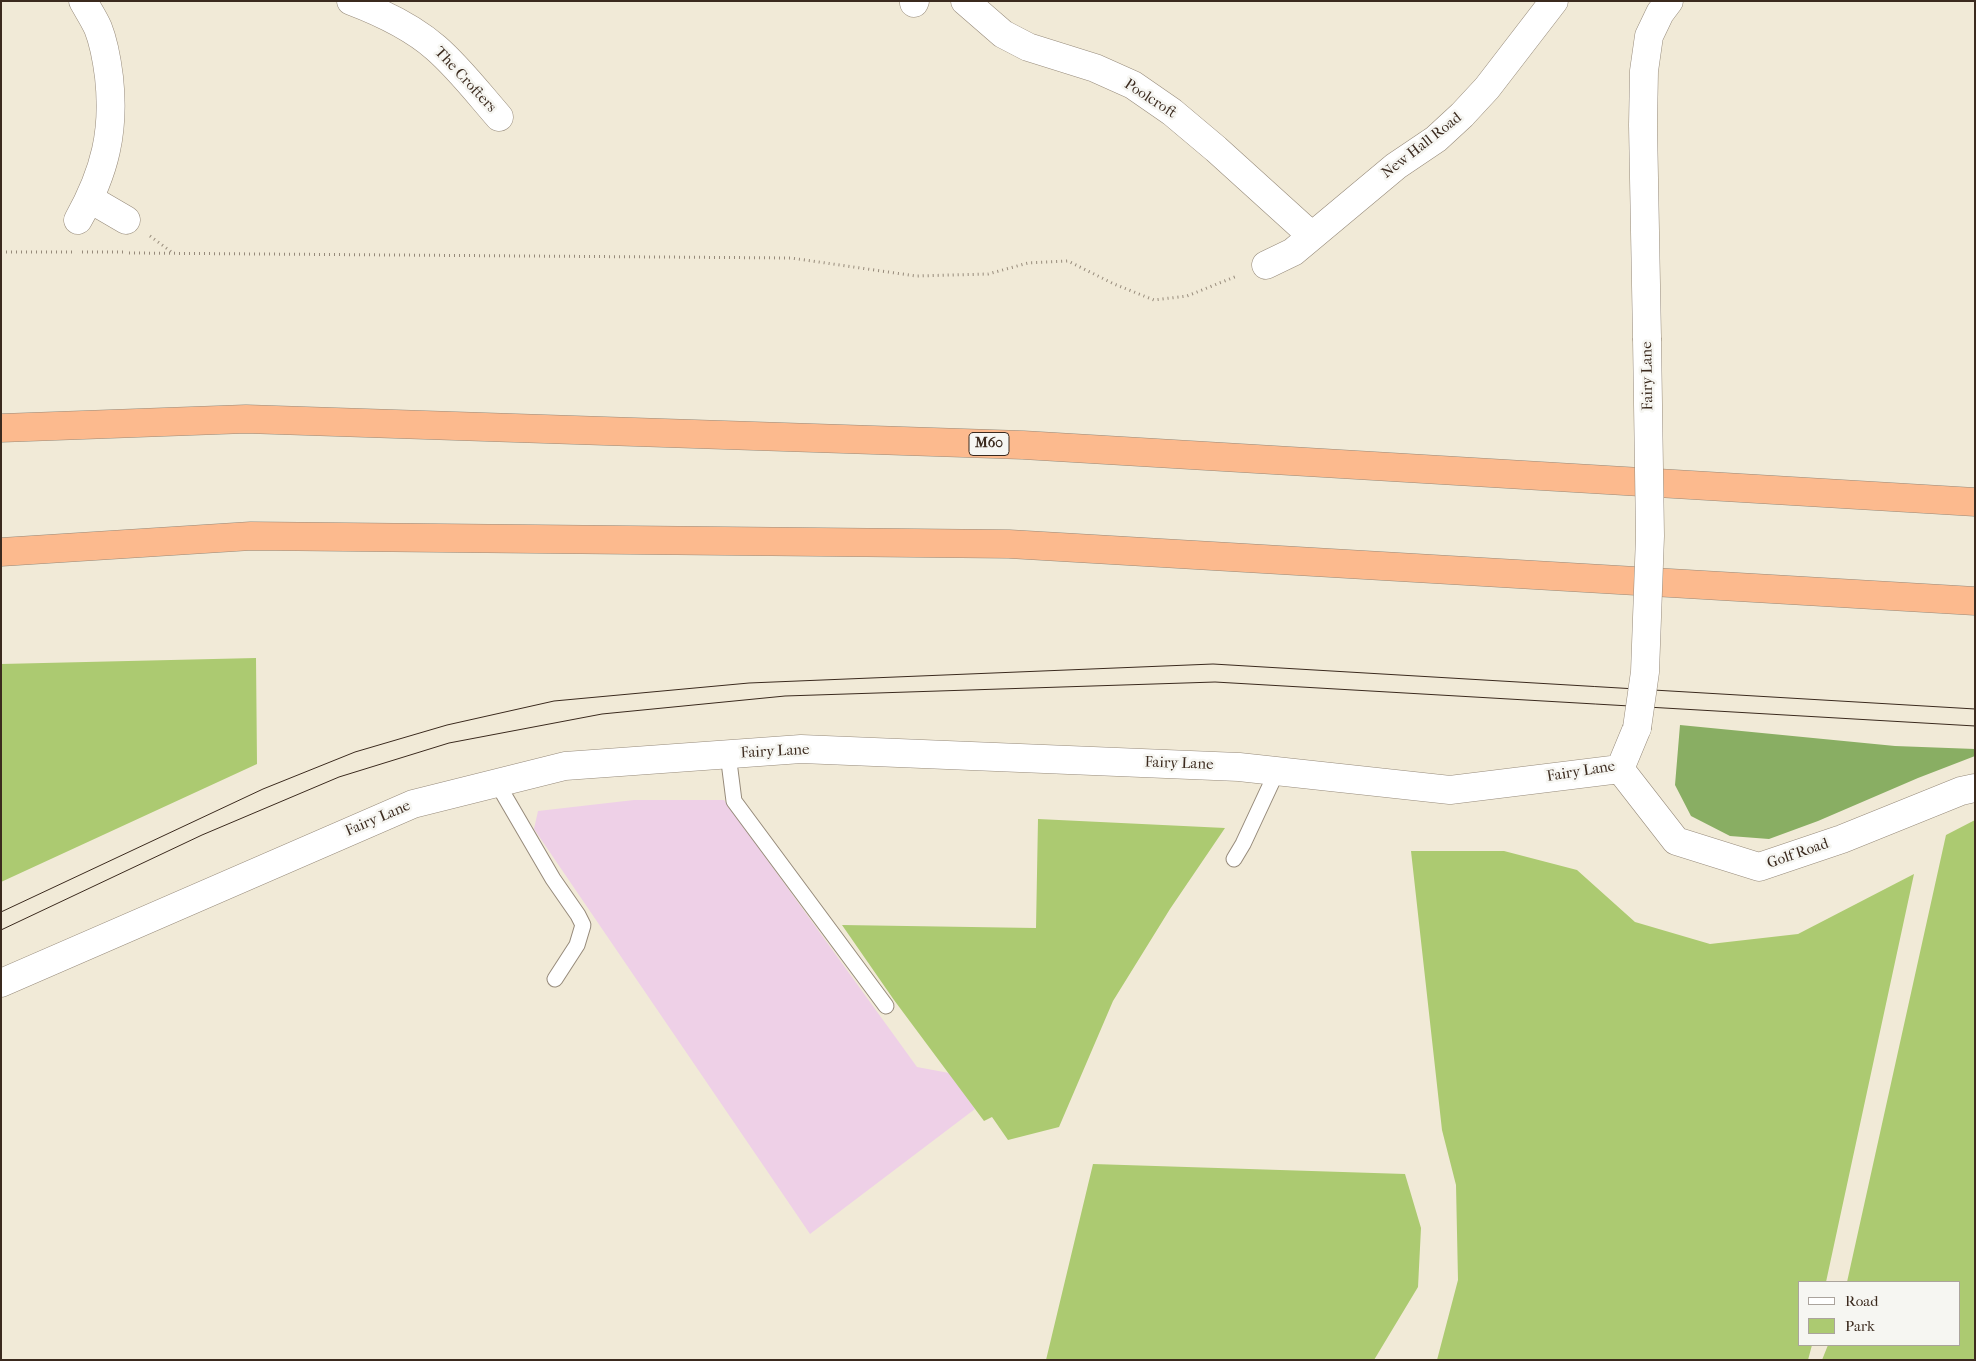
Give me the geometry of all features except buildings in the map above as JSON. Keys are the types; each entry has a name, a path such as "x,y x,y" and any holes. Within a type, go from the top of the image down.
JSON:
{"highway":[{"name":"M60","path":"1,428 246,420 1013,445 1975,502"},
{"path":"1,552 251,536 1009,544 1975,601"}],"street":[{"path":"83,1 98,28 107,62 112,103 109,141 84,209 126,220"},
{"name":"The Crofters","path":"351,1 373,9 435,47 499,116"},
{"name":"Poolcroft","path":"966,1 1002,34 1028,47 1095,68 1133,85 1172,112 1216,149 1312,236"},
{"name":"New Hall Road","path":"1266,265 1293,252 1396,166 1436,139 1462,116 1487,88 1554,1"},
{"name":"Fairy Lane","path":"1,983 413,804 565,766 801,749 1239,767 1450,790 1620,769 1637,728 1645,672 1650,536 1643,125 1644,71 1649,36 1660,13 1669,1"},
{"name":"Golf Road","path":"1620,769 1676,841 1759,867 1842,839 1961,791 1975,788"}],"lane":[{"path":"728,754 734,801 886,1006"},
{"path":"1234,859 1243,844 1277,771"},
{"path":"497,783 553,879 583,925 577,945 555,979"}],"path":[{"path":"1,252 792,258 916,276 988,274 1028,262 1068,261 1114,284 1154,300 1187,296 1266,265"}],"shaded area":[{"path":"634,800 724,800 917,1067 949,1073 975,1109 810,1234 534,829 538,811"}],"green space":[{"path":"256,658 257,764 1,882 1,664"},
{"path":"1680,725 1895,746 1975,749 1975,756 1818,821 1769,839 1730,836 1691,816 1675,785"},
{"path":"1038,819 1225,828 1170,909 1113,1001 1059,1127 1008,1140 992,1117 984,1121 894,1000 842,925 1036,928"},
{"path":"1975,820 1975,1360 1822,1360 1828,1346 1961,1346 1961,1281 1847,1281 1946,835"},
{"path":"1411,851 1504,851 1577,870 1635,922 1710,944 1798,934 1914,874 1826,1281 1798,1281 1798,1346 1812,1346 1808,1360 1437,1360 1458,1280 1456,1185 1442,1130"},
{"path":"1093,1164 1405,1174 1421,1228 1418,1287 1374,1360 1046,1360"}],"tram line":[{"path":"1,912 263,789 355,752 447,725 554,701 749,683 1213,664 1975,709"},
{"path":"1,930 202,835 339,777 449,743 602,714 785,696 1215,682 1975,726"}]}
